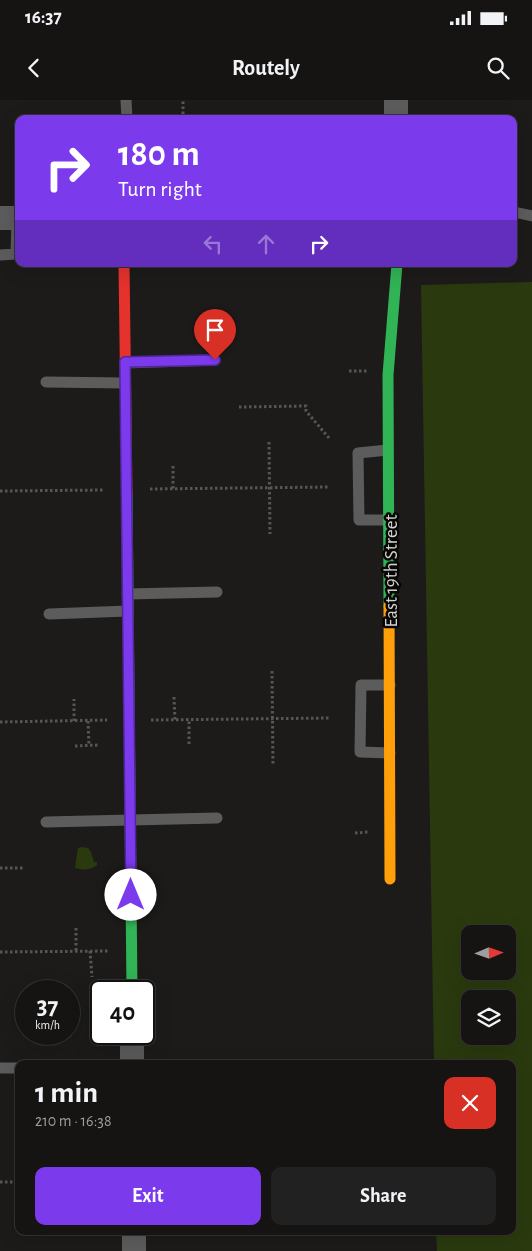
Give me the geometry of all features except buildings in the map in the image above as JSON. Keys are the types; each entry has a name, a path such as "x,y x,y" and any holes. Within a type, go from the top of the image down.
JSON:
{"street":[{"path":"396,100 396,115"},
{"path":"124,267 132,980"},
{"name":"East 19th Street","path":"390,879 390,450 388,375 397,267"},
{"path":"132,1045 132,1060"},
{"path":"134,1235 134,1251"}],"lane":[{"path":"126,100 127,115"},
{"path":"517,213 532,216"},
{"path":"12,218 15,245"},
{"path":"0,254 15,254"},
{"path":"125,362 215,360"},
{"path":"46,382 125,383"},
{"path":"390,450 358,452 359,520 390,520"},
{"path":"127,594 217,592"},
{"path":"48,614 128,611"},
{"path":"390,685 361,685 360,752 390,753"},
{"path":"46,822 218,818"},
{"path":"0,1068 15,1068"}],"path":[{"path":"183,115 184,100"},
{"path":"239,406 306,406 306,411 329,438"},
{"path":"269,442 270,534"},
{"path":"173,466 173,489"},
{"path":"0,491 329,487"},
{"path":"272,672 273,766"},
{"path":"174,697 175,720"},
{"path":"74,699 74,721"},
{"path":"0,722 330,718"},
{"path":"189,719 189,744"},
{"path":"88,720 89,746"},
{"path":"75,746 98,745"},
{"path":"0,868 22,868"},
{"path":"76,928 76,952"},
{"path":"90,951 92,977"},
{"path":"0,952 131,951"},
{"path":"0,1182 15,1182"}],"green space":[{"path":"532,282 532,1251 437,1251 436,1235 516,1235 516,1060 434,1060 421,285"},
{"path":"78,848 88,848 97,865 86,869 75,868"}],"traffic: fast":[{"path":"389,606 388,375 397,267"},
{"path":"127,494 132,980"}],"traffic: slow":[{"path":"389,606 390,879"}],"traffic: jam":[{"path":"124,267 127,494"}],"route":[{"path":"131,895 125,362 215,360"}]}
